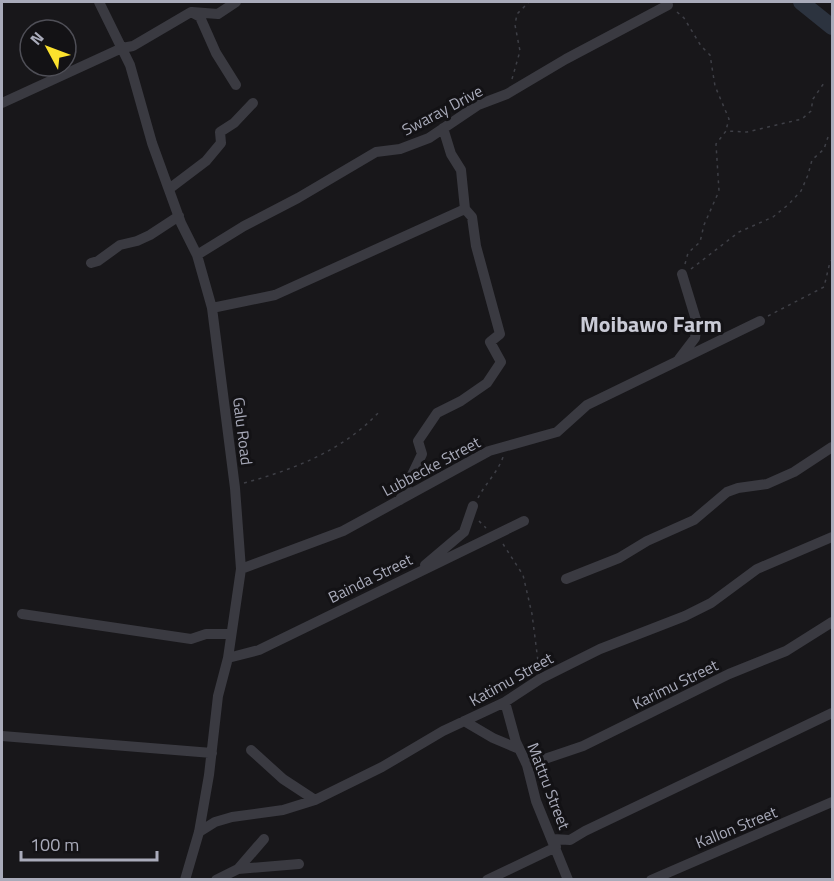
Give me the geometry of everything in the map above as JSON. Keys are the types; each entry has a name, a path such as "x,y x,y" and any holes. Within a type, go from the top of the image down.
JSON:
{"street":[{"name":"Galu Road","path":"99,2 130,65 152,143 179,216 197,255 212,308 235,488 241,569 228,658 218,696 212,753 199,832 185,879"},
{"path":"2,103 122,48 133,46 192,12 218,14 236,2"},
{"name":"Swaray Drive","path":"197,255 376,152 400,149 429,138 478,105 507,94 557,64 668,5"},
{"path":"192,12 200,17 216,53 236,85"},
{"path":"169,189 206,161 221,143 220,132 234,123 253,103"},
{"path":"400,500 422,454 418,441 437,413 461,401 488,383 501,362 490,342 500,334 478,256 472,217 465,209 461,170 451,154 443,128"},
{"path":"212,308 275,296 465,209"},
{"path":"92,263 120,245 150,236 179,216"},
{"path":"677,361 695,338 697,323 682,274"},
{"name":"Lubbecke Street","path":"241,569 343,531 489,451 557,432 587,405 760,321"},
{"path":"566,579 619,558 647,541 694,520 727,492 767,484 780,476 794,472 832,447"},
{"path":"418,571 464,532 473,506"},
{"name":"Bainda Street","path":"228,658 259,650 524,521"},
{"name":"Katimu Street","path":"199,832 215,822 232,817 283,810 315,800 382,767 443,731 506,702 540,679 600,649 685,616 711,603 757,569 832,537"},
{"path":"22,614 191,639 206,634 231,634"},
{"name":"Karimu Street","path":"527,765 583,747 729,674 786,651 832,622"},
{"name":"Mattru Street","path":"506,702 519,749 527,765 536,801 568,879"},
{"path":"487,879 554,843 570,840 832,713"},
{"path":"464,721 493,738 519,749"},
{"path":"2,736 212,753"},
{"path":"251,750 283,779 315,800"},
{"name":"Kallon Street","path":"651,879 832,802"},
{"path":"238,870 264,839"},
{"path":"216,879 238,870 299,864"}],"path":[{"path":"507,94 520,51 515,25 517,14 529,2"},
{"path":"668,5 684,18 701,46 710,55 715,86 729,119 726,131 716,144 719,191 704,225 700,242 688,254 682,274"},
{"path":"726,131 747,132 802,119 811,111 813,99 824,83"},
{"path":"682,274 696,266 739,232 773,217 789,204 801,190 812,160 824,149 829,134"},
{"path":"760,321 824,286 825,276 832,260"},
{"path":"235,488 278,475 342,444 379,412"},
{"path":"507,446 500,467 487,481 473,506 476,518 503,544 523,575 532,614 540,679"}],"waterway":[{"path":"801,2 832,27"}],"district":[{"name":"Moibawo Farm","path":"651,324"}]}
